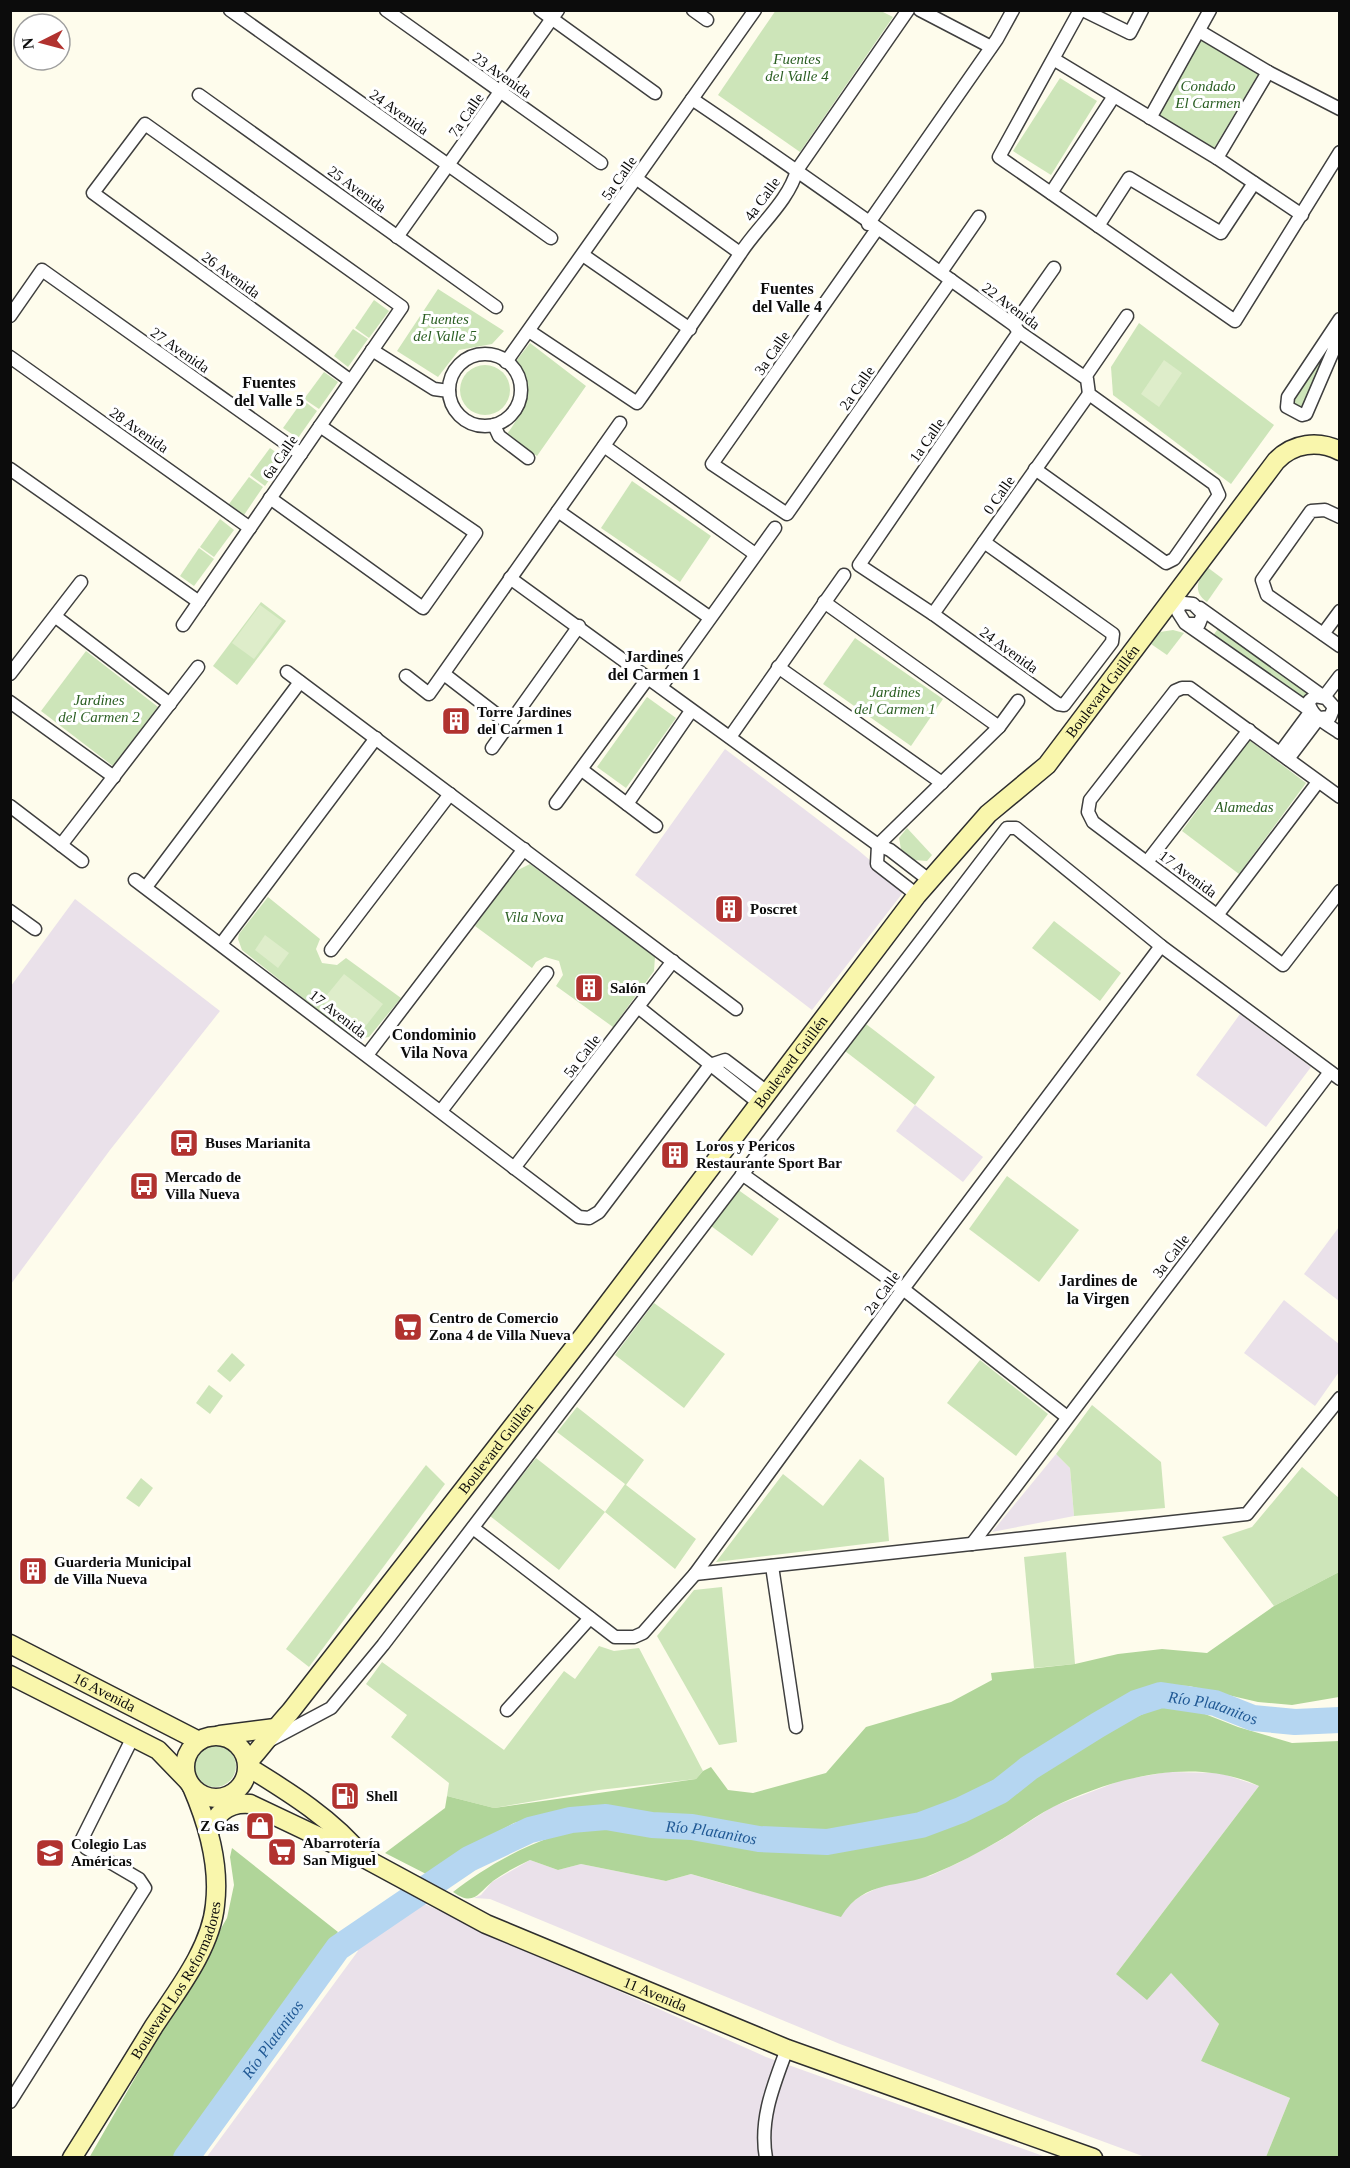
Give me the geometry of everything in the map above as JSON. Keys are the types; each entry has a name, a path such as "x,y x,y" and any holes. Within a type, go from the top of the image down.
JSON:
{"main road":[{"name":"Boulevard Guillén","path":"248,1765 577,1345 916,895 988,814 1047,765 1281,456 1292,449 1313,444 1340,451"},
{"name":"16 Avenida","path":"10,1644 199,1741"},
{"name":"16 Avenida","path":"10,1675 158,1749 190,1783"},
{"path":"218,1736 237,1743 248,1765 243,1785 228,1797 211,1798 190,1783 185,1763 188,1754 199,1741 218,1736 271,1735"},
{"name":"11 Avenida","path":"248,1765 306,1806 354,1845 364,1858 486,1924 787,2049 1093,2157"},
{"name":"Boulevard Los Reformadores","path":"72,2157 204,1943 215,1908 217,1870 208,1833 190,1783"},
{"path":"208,1833 215,1818 227,1808 250,1804 364,1858"}],"street":[{"name":"24 Avenida","path":"230,10 551,238"},
{"name":"23 Avenida","path":"386,10 601,163"},
{"path":"540,10 555,15 655,93"},
{"path":"693,10 707,20"},
{"name":"5a Calle","path":"506,362 755,10"},
{"name":"4a Calle","path":"529,331 637,403 690,329 740,253 792,184 797,170 908,10"},
{"path":"920,10 991,47"},
{"name":"3a Calle","path":"787,514 712,464 873,226 1013,10"},
{"path":"1142,10 1130,33 1082,10 999,157 1235,321 1340,152"},
{"path":"1150,118 1210,10"},
{"name":"7a Calle","path":"398,237 555,15"},
{"path":"1199,31 1268,72 1340,109"},
{"path":"1054,60 1217,158 1302,215"},
{"path":"1217,158 1268,72"},
{"name":"25 Avenida","path":"199,95 496,307"},
{"path":"1051,193 1114,96"},
{"name":"22 Avenida","path":"692,99 797,170 1085,377"},
{"name":"26 Avenida","path":"351,381 93,194 145,124 402,307"},
{"path":"638,178 740,253"},
{"path":"1098,226 1129,178 1221,233 1254,183"},
{"path":"941,272 979,217"},
{"path":"583,255 690,329"},
{"name":"1a Calle","path":"859,565 1017,329 1054,268"},
{"name":"27 Avenida","path":"10,316 42,270 301,454"},
{"name":"2a Calle","path":"787,514 951,280"},
{"name":"6a Calle","path":"183,626 402,307"},
{"path":"1035,469 1160,560 1170,562 1216,501 1218,489 1089,394 1090,387 1085,377 1127,316"},
{"path":"1340,319 1288,397 1287,407 1302,415 1306,414 1340,334"},
{"path":"372,351 434,390 449,391"},
{"path":"486,354 506,362 519,379 519,400 508,418 494,425 478,426 460,416 453,408 449,391 451,376 465,360 486,354"},
{"name":"28 Avenida","path":"10,357 250,528"},
{"name":"0 Calle","path":"933,614 1089,394"},
{"path":"406,676 429,694 620,423"},
{"path":"494,425 499,436 528,458"},
{"path":"270,498 423,608 476,533 320,426"},
{"path":"604,446 755,554"},
{"path":"10,469 199,602"},
{"path":"1340,517 1325,510 1310,512 1263,578 1263,589 1267,595 1340,646"},
{"path":"558,511 710,617"},
{"path":"661,687 775,528"},
{"name":"24 Avenida","path":"859,565 933,614 1062,706 1069,702 1112,642 1113,634 984,542"},
{"path":"730,737 844,574"},
{"path":"510,578 929,880"},
{"path":"10,674 81,582"},
{"path":"1157,621 1169,618 1195,625 1202,621 1203,614 1186,595 1186,583"},
{"path":"824,602 999,727"},
{"path":"1331,702 1311,698 1309,705 1315,715 1326,718 1332,715 1334,707 1331,702 1197,607 1187,602 1179,606 1179,616 1186,623 1340,733"},
{"path":"1323,634 1340,611"},
{"path":"56,617 170,704"},
{"path":"492,748 579,626"},
{"path":"61,845 198,667"},
{"path":"778,668 942,783"},
{"path":"287,672 736,1009"},
{"path":"444,674 509,724"},
{"path":"1331,702 1340,676"},
{"path":"556,803 648,678"},
{"path":"146,887 300,682"},
{"name":"17 Avenida","path":"1249,730 1190,688 1175,691 1090,801 1088,812 1093,822 1283,965 1340,891"},
{"path":"1331,702 1340,689"},
{"path":"916,895 878,864 878,845 999,727 1018,701"},
{"path":"10,702 114,777"},
{"path":"627,804 692,711"},
{"path":"1284,756 1315,715"},
{"path":"1147,862 1249,730 1340,798"},
{"path":"222,943 376,738"},
{"path":"582,770 656,826"},
{"path":"1218,914 1318,782"},
{"path":"331,950 450,794"},
{"path":"10,806 82,861"},
{"path":"271,1735 305,1723 330,1708 473,1528 1007,828 1016,828 1161,946 1335,1076"},
{"path":"367,1055 524,849"},
{"name":"17 Avenida","path":"135,880 222,943 579,1217 589,1218 599,1212 710,1065"},
{"path":"10,910 35,929"},
{"name":"2a Calle","path":"590,1618 615,1637 634,1637 650,1627 695,1574 903,1289 1161,946"},
{"name":"5a Calle","path":"514,1168 673,961"},
{"path":"441,1111 547,973"},
{"path":"638,1007 710,1065 763,1098"},
{"path":"710,1065 725,1060 763,1098"},
{"name":"3a Calle","path":"972,1544 1067,1417 1335,1076"},
{"path":"742,1174 903,1289 1067,1417"},
{"path":"695,1574 1247,1514 1340,1398"},
{"path":"473,1528 590,1618 507,1710"},
{"path":"772,1566 796,1727"},
{"path":"290,1713 305,1723"},
{"path":"10,2102 145,1888 139,1879 86,1848 81,1840 134,1737"},
{"path":"766,2157 763,2141 766,2110 787,2049"}],"shaded area":[{"path":"725,749 858,850 905,890 812,1010 635,875"},
{"path":"75,899 220,1011 110,1150 11,1284 11,986"},
{"path":"1240,1014 1311,1067 1266,1127 1196,1075"},
{"path":"915,1105 983,1157 963,1182 896,1131"},
{"path":"1339,1227 1339,1301 1304,1274"},
{"path":"1284,1300 1339,1344 1339,1372 1315,1406 1244,1353"},
{"path":"1056,1454 1070,1468 1074,1516 992,1532"},
{"path":"1168,1772 1220,1773 1259,1786 1116,1974 1170,1972 1219,2024 1201,2061 1290,2098 1266,2157 1145,2157 840,2044 490,1899 474,1898 481,1895 492,1882 530,1860 558,1870 581,1864 666,1881 691,1874 738,1888 847,1907 859,1897 888,1883 930,1876 958,1863 1001,1840 1052,1807 1122,1780"},
{"path":"420,1902 766,2057 1046,2157 206,2158 358,1951 353,1945"}],"green space":[{"name":"Fuentes del Valle 4","path":"776,10 881,11 893,17 800,152 718,95"},
{"name":"Condado El Carmen","path":"1202,39 1259,73 1213,150 1156,115"},
{"path":"1060,78 1097,101 1051,175 1013,151"},
{"name":"Fuentes del Valle 5","path":"438,289 504,331 492,344 459,350 438,377 397,351"},
{"path":"374,300 389,311 369,338 355,328"},
{"path":"1339,319 1302,415 1288,397"},
{"path":"1139,323 1274,425 1231,484 1113,395 1111,367"},
{"path":"353,329 368,339 348,367 334,356"},
{"name":"Fuentes del Valle 5","path":"530,343 586,386 537,456 507,434 519,416 524,399 523,382 516,361"},
{"path":"1164,360 1182,373 1159,407 1141,394"},
{"path":"485,365 494,367 505,376 510,390 508,399 499,410 485,415 476,413 465,404 460,390 462,381 471,370"},
{"path":"324,372 338,382 319,409 304,399"},
{"path":"303,400 317,411 298,438 283,428"},
{"path":"270,448 284,458 265,486 250,475"},
{"path":"249,477 263,487 244,515 229,504"},
{"path":"632,481 711,536 680,582 601,528"},
{"path":"220,519 234,530 214,557 200,547"},
{"path":"199,548 214,559 194,586 180,576"},
{"path":"1207,567 1223,579 1207,602 1199,594 1198,585"},
{"path":"261,602 286,621 237,685 213,666"},
{"path":"260,605 282,621 254,659 232,643"},
{"path":"1220,626 1310,690 1302,701 1212,637"},
{"path":"1173,630 1184,633 1167,655 1151,644 1160,632"},
{"name":"Jardines del Carmen 1","path":"855,638 943,699 911,746 823,684"},
{"name":"Jardines del Carmen 2","path":"86,651 158,707 113,766 41,711"},
{"name":"Jardines del Carmen 1","path":"647,697 676,718 626,788 597,767"},
{"name":"Alamedas","path":"1249,740 1306,783 1239,874 1182,831"},
{"path":"907,828 932,855 927,861 914,860 901,849 899,838"},
{"name":"Vila Nova","path":"530,864 655,957 654,971 613,1027 556,986 563,975 559,961 545,957 536,962 532,968 475,926 514,872"},
{"path":"268,897 320,939 316,949 322,963 337,965 346,958 401,998 369,1037 356,1039 352,1037 242,950 238,939 239,934"},
{"path":"1054,921 1121,973 1100,1001 1032,948"},
{"path":"265,935 289,953 278,968 255,950"},
{"path":"344,974 383,1004 361,1032 322,1001"},
{"path":"866,1024 935,1077 915,1105 845,1051"},
{"path":"1007,1176 1079,1230 1039,1282 969,1229"},
{"path":"737,1189 779,1219 752,1256 711,1226"},
{"path":"654,1303 725,1354 684,1408 615,1355"},
{"path":"232,1353 245,1365 230,1382 217,1371"},
{"path":"980,1360 1048,1414 1016,1456 947,1403"},
{"path":"209,1385 223,1396 210,1414 196,1403"},
{"path":"1092,1405 1161,1462 1165,1508 1074,1516 1070,1468 1056,1454"},
{"path":"577,1407 644,1460 626,1485 696,1539 675,1569 605,1512 625,1484 557,1432"},
{"path":"536,1458 605,1512 559,1570 490,1516"},
{"path":"860,1459 884,1478 889,1541 716,1562 783,1474 823,1506"},
{"path":"426,1465 445,1484 309,1667 286,1649"},
{"path":"1302,1467 1339,1498 1339,1572 1274,1606 1222,1537 1252,1527"},
{"path":"141,1478 153,1488 139,1507 126,1498"},
{"path":"1066,1552 1075,1664 1034,1668 1024,1557"},
{"path":"1339,1572 1339,1697 1292,1705 1258,1702 1189,1686 1163,1685 1129,1697 1089,1718 996,1779 931,1813 871,1828 798,1834 688,1818 647,1818 604,1808 554,1812 514,1823 473,1845 430,1876 385,1853 445,1808 447,1796 494,1808 696,1779 703,1771 711,1767 728,1790 753,1793 826,1773 866,1727 951,1702 992,1680 991,1673 1075,1664 1118,1654 1162,1649 1207,1653 1274,1606"},
{"path":"722,1587 737,1742 719,1745 657,1636 694,1590"},
{"path":"599,1646 614,1651 639,1648 703,1771 696,1779 599,1790 494,1808 447,1796 449,1783 391,1737 407,1715 366,1684 382,1662 504,1750 564,1671 575,1679"},
{"path":"1166,1705 1187,1707 1238,1727 1292,1743 1339,1741 1339,2157 1266,2157 1290,2098 1201,2061 1219,2024 1171,1973 1147,2000 1116,1974 1259,1786 1234,1777 1208,1772 1155,1774 1102,1787 1053,1807 994,1844 942,1870 921,1879 872,1890 850,1905 841,1917 691,1874 666,1881 581,1864 558,1870 530,1860 497,1878 475,1897 466,1898 453,1892 486,1869 524,1848 584,1828 613,1826 661,1835 809,1847 848,1845 926,1830 966,1815 1008,1794 1104,1734 1144,1713"},
{"path":"215,1745 230,1751 236,1766 230,1781 215,1787 200,1781 194,1766 200,1751"},
{"path":"232,1848 338,1932 177,2157 89,2158 227,1918 234,1885 230,1857"}],"waterway":[{"name":"Río Platanitos","path":"186,2158 338,1948 469,1859 530,1830 571,1820 606,1817 652,1825 692,1827 759,1839 827,1842 921,1825 961,1810 1000,1791 1029,1768 1136,1703 1161,1695 1215,1703 1253,1718 1295,1722 1340,1720"}],"place":[{"name":"Torre Jardines del Carmen 1","path":"456,721"},
{"name":"Poscret","path":"729,909"},
{"name":"Salón","path":"589,988"},
{"name":"Buses Marianita","path":"184,1143"},
{"name":"Loros y Pericos Restaurante Sport Bar","path":"675,1155"},
{"name":"Mercado de Villa Nueva","path":"144,1186"},
{"name":"Centro de Comercio Zona 4 de Villa Nueva","path":"408,1327"},
{"name":"Guarderia Municipal de Villa Nueva","path":"33,1571"},
{"name":"Shell","path":"345,1796"},
{"name":"Z Gas","path":"260,1826"},
{"name":"Abarrotería San Miguel","path":"282,1852"},
{"name":"Colegio Las Américas","path":"50,1853"}],"district":[{"name":"Fuentes del Valle 4","path":"787,297"},
{"name":"Fuentes del Valle 5","path":"269,391"},
{"name":"Jardines del Carmen 1","path":"654,665"},
{"name":"Condominio Vila Nova","path":"434,1043"},
{"name":"Jardines de la Virgen","path":"1098,1289"}]}
